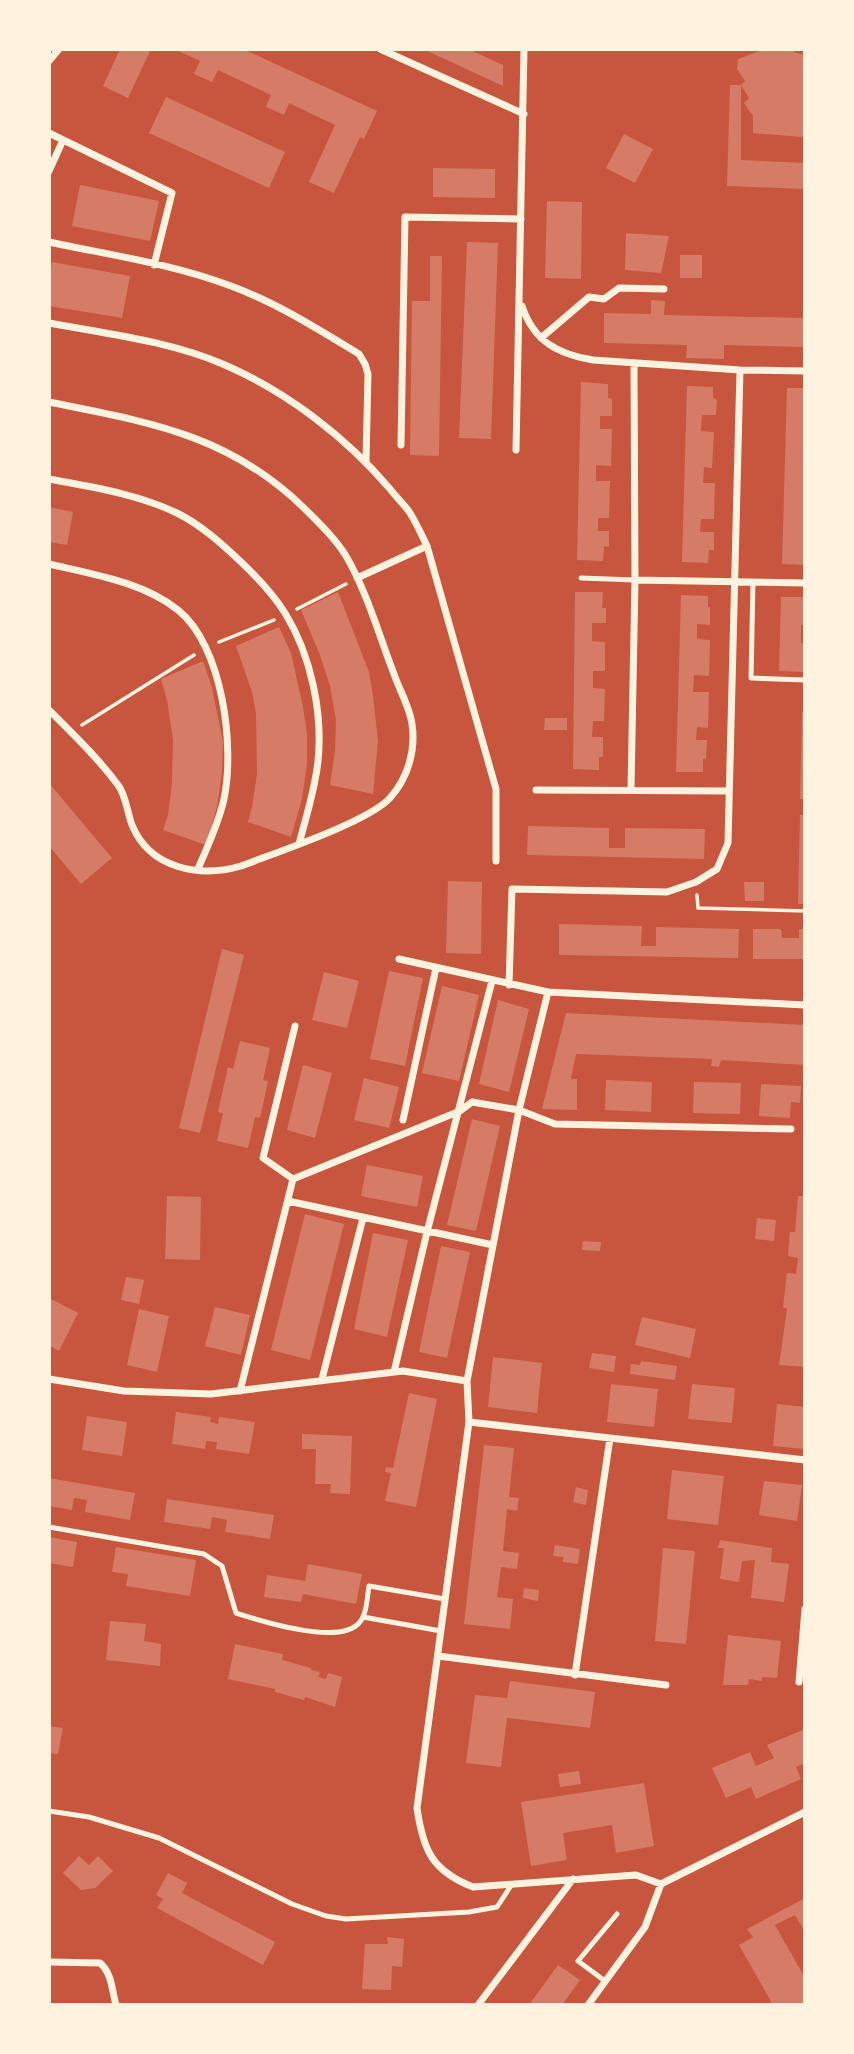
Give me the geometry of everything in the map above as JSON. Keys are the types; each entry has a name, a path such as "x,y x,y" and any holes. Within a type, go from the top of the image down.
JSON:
{"street":[{"path":"49,61 59,49"},
{"path":"380,49 524,114"},
{"path":"516,450 524,49"},
{"path":"49,133 172,192 154,265"},
{"path":"49,171 63,140"},
{"path":"401,445 405,217 521,219"},
{"path":"49,242 185,271 232,286 287,311 359,354 368,374 366,461"},
{"path":"541,338 589,297 604,299 619,288 664,289"},
{"path":"520,291 525,315 541,338 551,347 570,356 740,370 805,371"},
{"path":"49,323 145,342 224,364 261,383 309,414 366,461 410,512 427,547 496,789 496,861"},
{"path":"631,789 635,580 634,363"},
{"path":"509,985 512,889 667,892 696,882 717,869 728,843 740,370"},
{"path":"49,402 165,428 231,453 288,492 324,527 345,555 357,578 412,723 409,764 403,783 388,801 361,817 299,844 221,872 198,869 168,864 151,854 133,827 121,788 49,709"},
{"path":"49,479 149,502 179,514 216,538 254,575 286,615 305,657 312,682 319,744 313,795 299,844"},
{"path":"357,578 427,547"},
{"path":"49,564 114,580 149,594 177,609 193,625 206,648 228,724 229,763 224,801 198,869"},
{"path":"635,580 805,583"},
{"path":"536,790 729,791"},
{"path":"399,959 548,992 805,1005"},
{"path":"403,1121 436,968"},
{"path":"394,1372 492,981"},
{"path":"548,992 519,1111 467,1381 469,1422 417,1808 421,1837 431,1857 453,1879 473,1887 636,1875 661,1884"},
{"path":"293,1179 263,1158 295,1026"},
{"path":"293,1179 460,1111 472,1102 519,1111 555,1124 791,1129"},
{"path":"240,1391 293,1179"},
{"path":"288,1201 493,1245"},
{"path":"322,1379 363,1218"},
{"path":"49,1379 136,1392 211,1394 403,1371 467,1381"},
{"path":"469,1422 805,1460"},
{"path":"575,1675 610,1438"},
{"path":"799,1682 805,1609"},
{"path":"438,1656 666,1685"},
{"path":"588,2005 645,1927 661,1884 805,1812"},
{"path":"478,2005 573,1879"},
{"path":"49,1962 100,1963 106,1968 116,2005"}],"lane":[{"path":"580,579 635,580"},
{"path":"753,582 751,678 805,680"},
{"path":"49,1527 204,1554 222,1566 236,1613 316,1632 342,1632 358,1625 363,1617 369,1586 445,1600"},
{"path":"363,1617 441,1631"},
{"path":"49,1811 89,1817 159,1838 292,1904 326,1916 346,1919 469,1912 497,1907 512,1884"},
{"path":"606,1981 578,1961 617,1914"}],"path":[{"path":"71,732 206,648 286,615 357,578"},
{"path":"696,882 698,908 805,911"}],"building":[{"path":"120,49 151,49 128,98 103,86"},
{"path":"174,49 243,49 377,111 364,139 360,137 334,193 309,182 335,125 289,103 284,115 266,107 271,95 218,70 212,82 194,74 200,61"},
{"path":"423,49 468,49 503,65 503,86"},
{"path":"765,49 794,49 794,52 805,55 805,133 802,137 753,133 753,116 744,103 749,98 741,85 745,81 737,69 738,59"},
{"path":"730,85 741,85 741,160 805,163 805,189 727,186"},
{"path":"166,97 285,152 269,188 149,133"},
{"path":"624,134 653,149 635,183 606,168"},
{"path":"433,168 495,169 495,198 433,197"},
{"path":"80,185 159,201 150,241 72,226"},
{"path":"547,201 582,202 581,279 545,278"},
{"path":"626,233 669,236 661,273 625,270"},
{"path":"467,242 498,243 491,439 459,438"},
{"path":"680,255 702,255 702,278 680,278"},
{"path":"430,256 442,256 439,456 410,455 412,301 430,301"},
{"path":"52,262 130,276 122,318 49,306"},
{"path":"651,300 665,301 664,315 805,318 805,347 724,345 724,359 686,358 687,345 604,343 604,313 651,314"},
{"path":"581,382 608,384 608,398 612,399 612,416 600,416 600,429 612,429 611,466 596,465 596,481 610,481 609,518 598,518 598,531 609,531 609,547 604,546 603,561 577,560"},
{"path":"687,386 713,387 713,398 717,400 716,415 702,415 701,431 714,432 712,468 704,467 703,483 715,483 714,519 701,519 700,532 714,532 714,550 709,550 708,563 682,562"},
{"path":"787,388 805,388 805,565 782,564"},
{"path":"49,507 73,512 67,545 49,542"},
{"path":"338,592 369,672 378,741 373,794 330,785 336,720 330,686 301,610"},
{"path":"575,592 603,592 602,608 606,608 606,623 592,623 592,641 605,642 605,671 593,671 593,688 605,689 604,721 593,721 592,737 603,737 603,757 599,757 599,770 573,769"},
{"path":"681,595 708,596 710,607 710,625 697,624 697,639 710,640 709,676 694,675 693,692 709,692 708,728 697,727 696,740 707,740 703,772 676,772"},
{"path":"781,597 805,597 805,625 801,625 801,643 805,643 804,672 779,671"},
{"path":"279,627 291,653 307,734 307,764 302,799 291,837 248,822 257,774 256,714 252,692 236,646"},
{"path":"203,661 212,688 223,742 217,807 206,845 163,830 168,815 172,782 173,740 161,679"},
{"path":"802,712 805,712 805,799 800,799"},
{"path":"545,718 567,718 567,730 544,730"},
{"path":"49,783 112,858 81,884 49,846"},
{"path":"800,815 805,815 805,904 798,904"},
{"path":"528,826 609,828 609,848 625,848 625,828 705,829 704,859 527,855"},
{"path":"448,881 482,882 481,954 446,953"},
{"path":"744,882 764,882 764,901 745,901"},
{"path":"559,924 642,926 641,946 656,946 656,927 739,929 738,958 559,955"},
{"path":"753,929 781,929 782,938 799,938 799,929 805,929 805,959 753,959"},
{"path":"222,949 244,955 200,1133 179,1128"},
{"path":"389,971 423,978 405,1066 370,1059"},
{"path":"324,972 359,981 347,1028 312,1020"},
{"path":"442,986 479,995 459,1081 422,1073"},
{"path":"498,1000 529,1009 509,1092 479,1084"},
{"path":"566,1013 805,1025 805,1065 721,1060 719,1067 711,1066 712,1059 576,1054 571,1079 577,1079 577,1110 542,1109"},
{"path":"240,1041 270,1048 263,1080 268,1081 260,1118 255,1117 248,1148 217,1141 223,1113 218,1112 228,1067 233,1069"},
{"path":"303,1065 332,1073 315,1138 287,1130"},
{"path":"364,1078 399,1087 389,1128 354,1120"},
{"path":"606,1080 652,1082 651,1112 605,1110"},
{"path":"694,1082 741,1083 740,1114 693,1113"},
{"path":"761,1084 801,1086 800,1103 791,1102 790,1118 759,1116"},
{"path":"472,1119 500,1126 476,1231 447,1225"},
{"path":"367,1165 423,1176 417,1207 361,1196"},
{"path":"167,1196 201,1197 200,1260 165,1259"},
{"path":"798,1196 805,1196 805,1367 779,1365 787,1309 783,1307 787,1273 796,1274 798,1258 788,1256 790,1232 795,1232"},
{"path":"305,1214 344,1224 310,1360 271,1350"},
{"path":"757,1218 776,1220 774,1241 755,1239"},
{"path":"373,1233 408,1240 387,1337 354,1329"},
{"path":"583,1241 601,1242 600,1251 582,1250"},
{"path":"441,1246 470,1252 447,1358 419,1352"},
{"path":"126,1277 144,1280 139,1304 121,1300"},
{"path":"49,1298 78,1313 59,1351 49,1345"},
{"path":"215,1307 250,1315 241,1355 205,1346"},
{"path":"139,1309 169,1316 157,1372 127,1365"},
{"path":"642,1317 696,1329 690,1358 635,1345"},
{"path":"592,1353 616,1356 614,1372 589,1368"},
{"path":"493,1357 542,1363 537,1413 488,1407"},
{"path":"641,1361 677,1366 675,1380 630,1374 631,1364 640,1365"},
{"path":"611,1384 658,1389 654,1427 607,1422"},
{"path":"692,1384 735,1388 732,1423 688,1419"},
{"path":"409,1393 437,1399 416,1507 385,1501 391,1473 385,1472 386,1467 393,1468"},
{"path":"777,1404 805,1407 805,1449 773,1446"},
{"path":"176,1412 211,1417 210,1422 218,1424 219,1417 255,1422 249,1454 216,1449 217,1442 206,1441 205,1449 172,1444"},
{"path":"87,1416 127,1422 122,1456 82,1450"},
{"path":"302,1434 352,1436 350,1494 330,1493 331,1484 315,1484 316,1449 302,1449"},
{"path":"484,1445 514,1448 509,1497 519,1498 517,1511 507,1509 503,1551 519,1553 517,1569 501,1567 497,1597 513,1599 510,1629 464,1624"},
{"path":"672,1470 724,1476 718,1525 667,1519"},
{"path":"49,1478 135,1493 130,1520 85,1512 87,1500 74,1498 72,1510 49,1506"},
{"path":"764,1481 802,1485 797,1521 759,1515"},
{"path":"576,1487 588,1490 586,1505 573,1502"},
{"path":"167,1499 274,1515 270,1539 225,1532 227,1520 212,1517 210,1529 164,1522"},
{"path":"49,1537 77,1542 73,1567 49,1563"},
{"path":"720,1540 772,1548 771,1562 789,1564 784,1602 751,1598 755,1560 742,1561 739,1582 720,1579 724,1548 718,1548"},
{"path":"555,1545 580,1549 578,1564 563,1562 563,1557 553,1556"},
{"path":"116,1547 196,1560 190,1596 126,1586 128,1574 112,1572"},
{"path":"663,1548 695,1551 686,1644 655,1641"},
{"path":"308,1564 362,1574 356,1604 303,1594 301,1602 264,1597 267,1575 305,1581"},
{"path":"524,1588 539,1590 538,1601 523,1598"},
{"path":"110,1621 146,1624 144,1641 161,1644 160,1666 106,1660"},
{"path":"728,1635 781,1641 777,1678 762,1677 762,1681 749,1679 748,1685 723,1685"},
{"path":"235,1644 283,1654 282,1660 320,1672 318,1677 326,1679 328,1673 342,1677 335,1707 305,1697 304,1700 275,1692 275,1689 228,1679"},
{"path":"510,1681 595,1692 590,1728 507,1718 501,1767 466,1763 475,1695 507,1698"},
{"path":"49,1726 63,1728 58,1754 49,1753"},
{"path":"805,1729 805,1763 796,1767 801,1779 756,1799 751,1787 726,1798 712,1768 750,1752 756,1766 774,1758 767,1745"},
{"path":"579,1771 581,1784 560,1787 558,1774"},
{"path":"644,1783 654,1846 616,1853 612,1825 563,1833 567,1860 531,1866 521,1802"},
{"path":"79,1856 89,1865 98,1856 113,1871 95,1888 81,1890 63,1873"},
{"path":"168,1873 187,1883 182,1893 275,1942 263,1965 157,1908 163,1899 156,1895"},
{"path":"805,1898 805,1932 795,1915 775,1925 805,1978 805,2005 773,2005 739,1945 753,1937 747,1929"},
{"path":"387,1937 404,1939 402,1967 392,1966 391,1990 362,1989 365,1944 388,1944"},
{"path":"558,1965 580,1980 562,2005 529,2005"}]}
